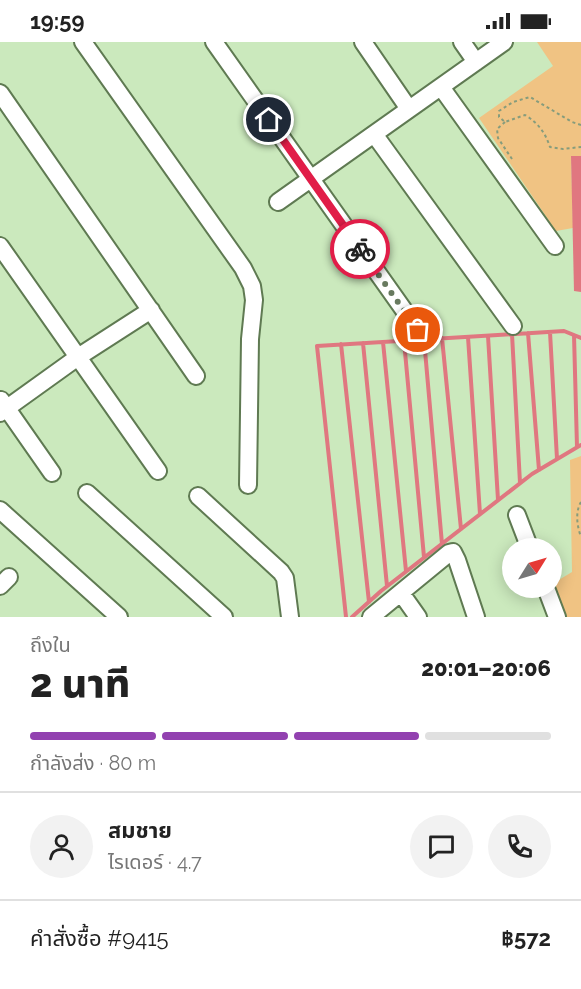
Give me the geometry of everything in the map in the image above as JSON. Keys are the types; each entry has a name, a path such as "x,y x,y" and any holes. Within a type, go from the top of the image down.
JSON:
{"street":[{"path":"83,42 243,268 252,286 255,300 250,339 248,485"},
{"path":"214,42 418,330"},
{"path":"363,42 409,109"},
{"path":"462,42 476,62"},
{"path":"278,202 504,42"},
{"path":"441,87 555,246"},
{"path":"0,93 196,376"},
{"path":"374,134 513,326"},
{"path":"0,246 158,471"},
{"path":"52,473 2,407 151,310"},
{"path":"87,493 224,617"},
{"path":"198,496 281,572 285,578 290,617"},
{"path":"0,510 119,617"},
{"path":"517,515 526,538"},
{"path":"370,617 453,552 476,617"},
{"path":"401,593 418,617"},
{"path":"550,598 557,617"}],"path":[{"path":"581,125 548,109 530,97 513,102 499,111 500,117 505,122 525,115 536,122 545,134 550,147 563,149 581,147"},
{"path":"581,502 578,507 581,537"}],"shaded area":[{"path":"537,42 581,42 581,156 571,156 573,228 556,231 479,118 553,66"},
{"path":"571,156 581,156 581,292 574,291"},
{"path":"581,456 581,617 563,617 557,598 562,598 562,578 572,572 570,460"}],"waterway":[{"path":"346,617 317,346 564,331 581,338"},
{"path":"550,332 557,459"},
{"path":"528,333 539,470"},
{"path":"512,334 520,483"},
{"path":"574,335 577,447"},
{"path":"488,336 498,500"},
{"path":"468,337 480,514"},
{"path":"442,338 461,529"},
{"path":"424,339 442,544"},
{"path":"404,341 424,557"},
{"path":"383,342 406,571"},
{"path":"363,343 387,586"},
{"path":"341,344 369,602"},
{"path":"352,617 381,591 532,474 581,445"}],"way so far":[{"path":"360,249 418,330"}],"route":[{"path":"269,120 360,249"}]}
